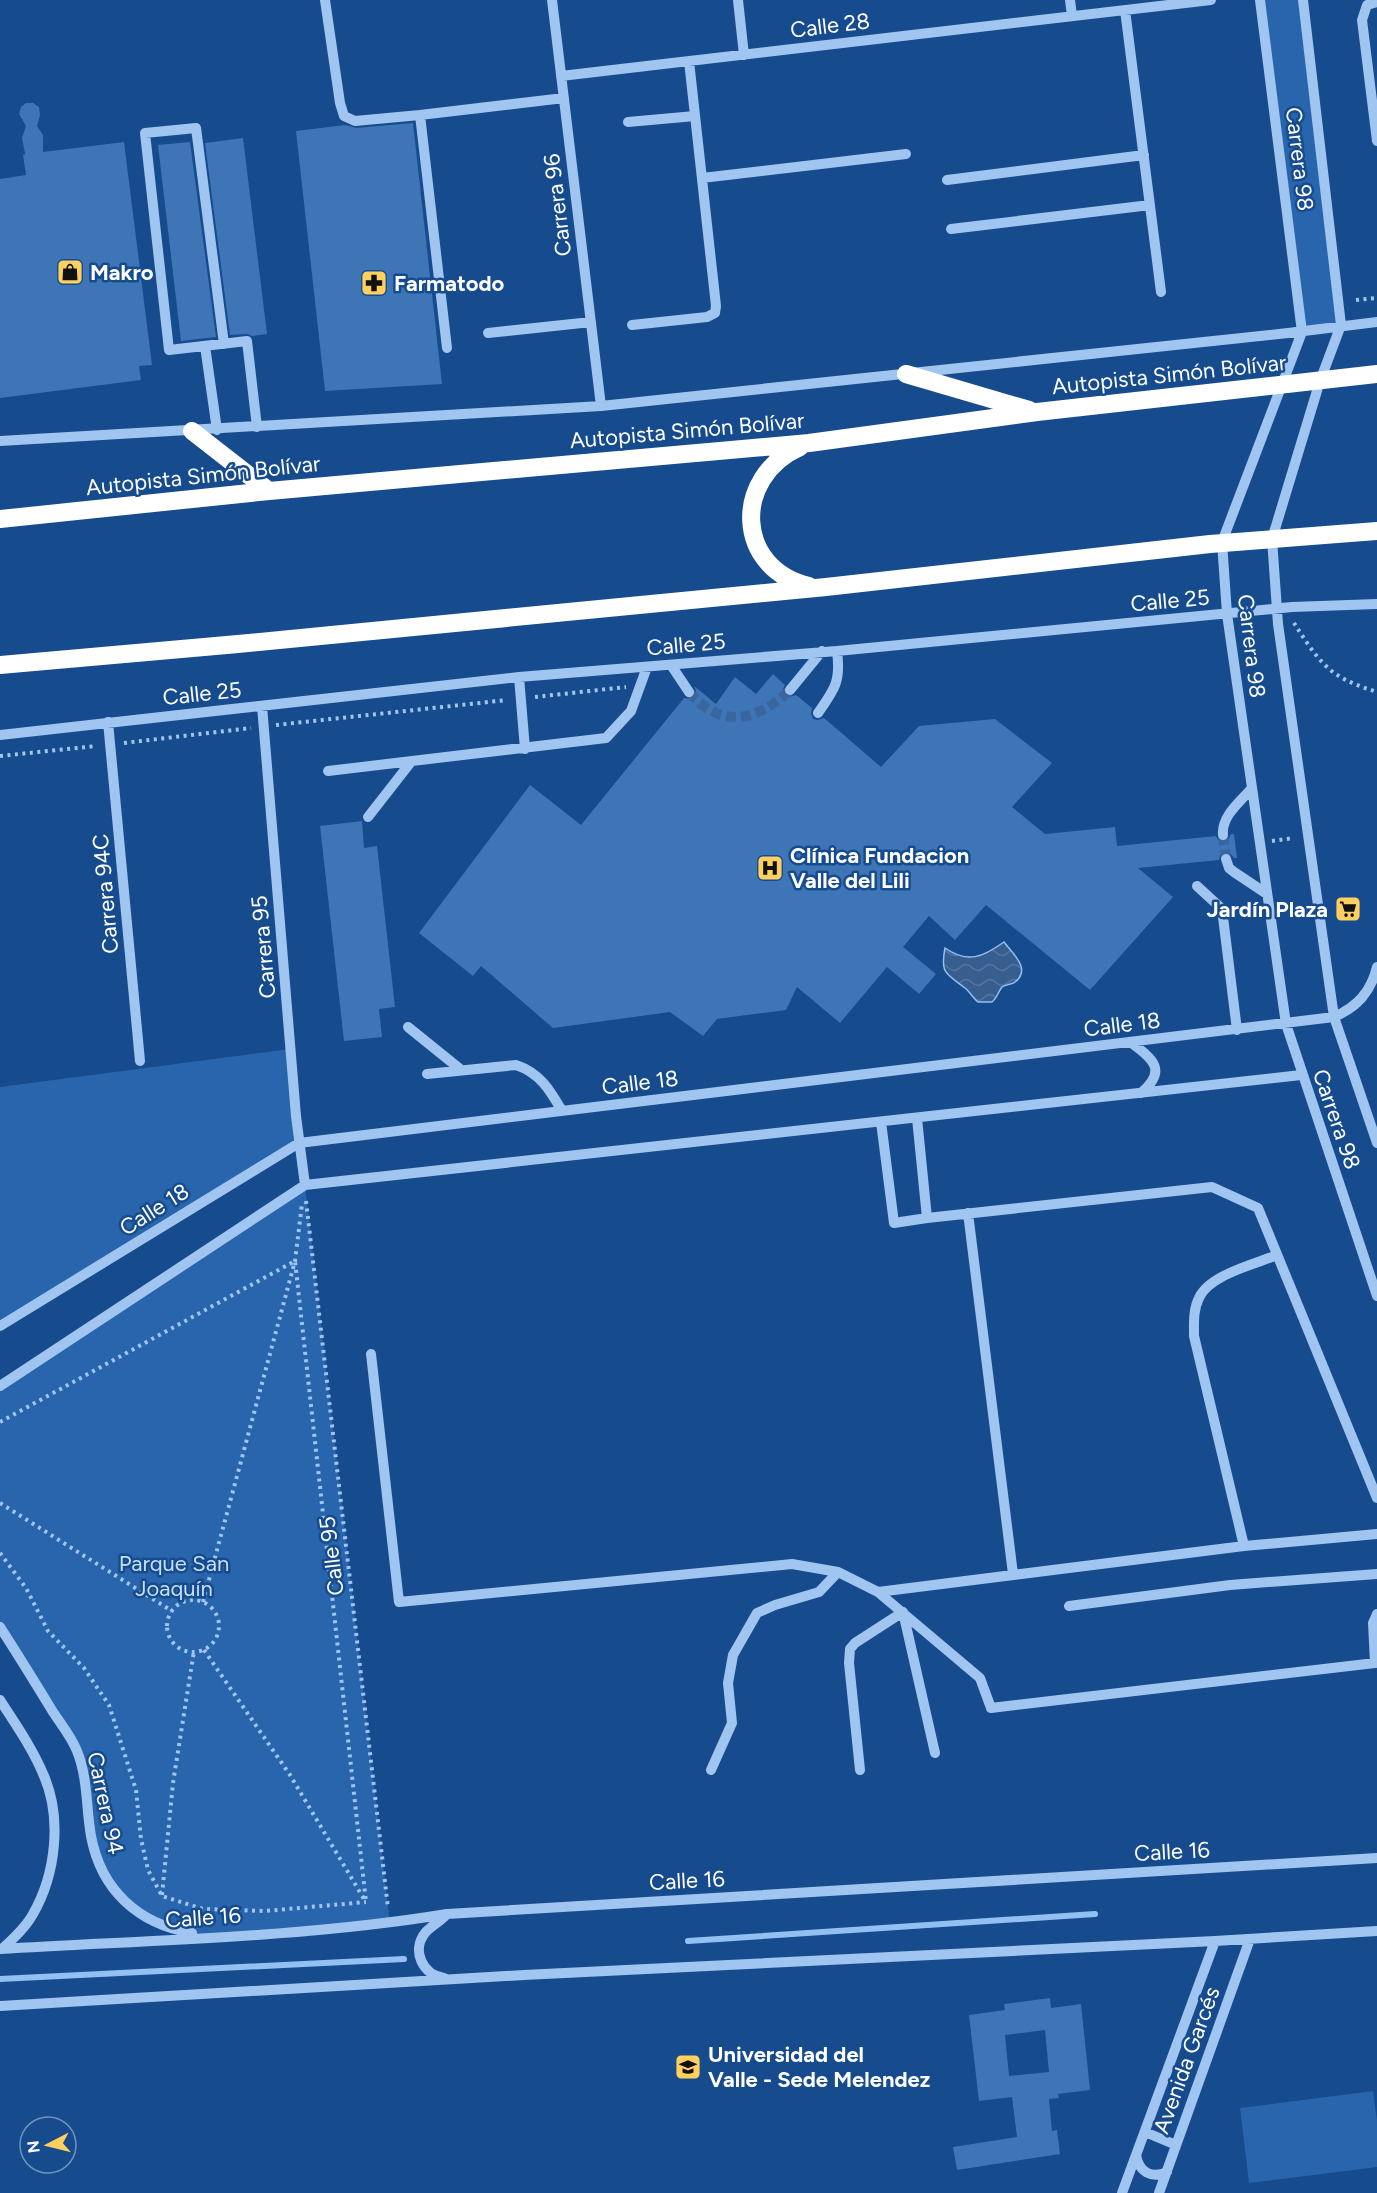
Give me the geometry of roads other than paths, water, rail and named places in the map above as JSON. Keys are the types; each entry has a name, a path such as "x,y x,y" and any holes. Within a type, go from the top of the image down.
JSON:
{"highway":[{"path":"906,374 1037,412"},
{"name":"Autopista Simón Bolívar","path":"0,519 809,443 1037,412 1377,374"},
{"path":"192,431 269,492"},
{"path":"809,443 786,453 765,474 754,495 751,522 759,549 776,570 799,584 826,587"},
{"path":"0,665 826,587 1222,542 1377,531"}],"street":[{"path":"325,0 340,103 344,116 356,121 564,98"},
{"name":"Carrera 96","path":"552,0 602,406"},
{"path":"738,0 744,55"},
{"path":"1070,0 1072,16"},
{"name":"Calle 28","path":"561,76 1211,0"},
{"name":"Carrera 98","path":"1260,0 1302,332 1222,542 1227,614 1286,1023 1301,1075 1377,1296"},
{"name":"Carrera 98","path":"1303,0 1341,325 1320,381 1272,539 1277,609 1334,1017 1377,1143"},
{"path":"1377,2 1367,5 1362,20 1377,141"},
{"path":"1125,10 1161,292"},
{"path":"632,325 707,317 715,313 689,61"},
{"path":"420,115 447,348"},
{"path":"627,122 695,116"},
{"path":"224,344 196,128 145,134 169,350 224,344 247,341 257,427"},
{"path":"702,178 906,154"},
{"path":"947,180 1144,155"},
{"path":"951,229 1150,205"},
{"path":"488,333 591,322"},
{"path":"0,441 602,406 1302,332 1377,322"},
{"path":"205,346 217,429"},
{"name":"Calle 25","path":"0,735 519,677 837,651 1277,609 1377,604"},
{"path":"790,690 822,651"},
{"path":"818,713 838,683 837,651"},
{"path":"671,665 689,692"},
{"path":"328,771 606,738 615,731 631,711 647,668"},
{"path":"519,677 525,748"},
{"name":"Carrera 95","path":"262,706 299,1143 305,1185"},
{"name":"Carrera 94C","path":"108,722 140,1061"},
{"path":"368,817 411,762"},
{"path":"1223,835 1223,823 1252,788"},
{"path":"1226,859 1229,868 1267,894"},
{"path":"1197,886 1222,909 1237,1030"},
{"path":"1334,1017 1346,1012 1363,998 1377,967"},
{"name":"Calle 18","path":"0,1326 299,1143 1334,1017"},
{"path":"408,1027 460,1069"},
{"path":"1130,1042 1154,1062 1155,1073 1152,1083 1141,1093"},
{"path":"428,1074 516,1065 536,1075 549,1088 562,1111"},
{"path":"0,1386 305,1185 1301,1075"},
{"path":"917,1118 927,1218"},
{"path":"881,1122 894,1223 1212,1187 1258,1208 1377,1498"},
{"path":"968,1214 1013,1574"},
{"path":"1244,1546 1194,1336 1194,1315 1199,1296 1213,1281 1277,1256"},
{"path":"371,1354 399,1602 792,1564 838,1572 878,1592 980,1678 991,1708 1375,1664 1373,1623 1377,1614"},
{"path":"878,1592 1244,1546 1377,1534"},
{"path":"711,1770 732,1723 728,1683 733,1655 757,1613 775,1605 819,1592 838,1572"},
{"path":"1069,1606 1230,1585 1377,1574"},
{"path":"903,1612 935,1753"},
{"path":"860,1770 849,1663 850,1649 863,1636 903,1612"},
{"name":"Carrera 94","path":"0,1627 77,1749 84,1775 91,1837 100,1868 116,1893 138,1914 159,1924 180,1931 213,1936"},
{"path":"0,1700 28,1744 45,1777 54,1813 54,1851 47,1882 33,1914 1,1947"},
{"name":"Calle 16","path":"1,1947 213,1936 390,1923 447,1914 1377,1858"},
{"path":"447,1914 424,1934 420,1944 421,1961 431,1974 442,1978 524,1975"},
{"path":"0,2006 524,1975 1377,1931"},
{"name":"Avenida Garcés","path":"1159,2193 1250,1939"},
{"name":"Avenida Garcés","path":"1122,2193 1215,1941"},
{"path":"1145,2132 1176,2145"},
{"path":"1136,2155 1138,2164 1150,2175 1167,2172"}],"water":[{"path":"1004,942 1019,961 1022,972 1014,983 1002,987 992,1002 978,1002 949,976 944,968 945,948 961,956 975,957 989,952"}],"waterway":[{"path":"688,1941 1095,1914"},
{"path":"0,1979 404,1959"}],"tunnel":[{"path":"689,692 701,704 714,712 739,717 765,709 790,690"},
{"path":"1223,835 1226,859"}],"place":[{"name":"Makro","path":"70,272"},
{"name":"Farmatodo","path":"374,283"},
{"name":"Clínica Fundacion Valle del Lili","path":"770,868"},
{"name":"Jardín Plaza","path":"1348,909"},
{"name":"Universidad del Valle - Sede Melendez","path":"688,2067"}],"park label":[{"name":"Parque San Joaquín","path":"174,1576"}]}
